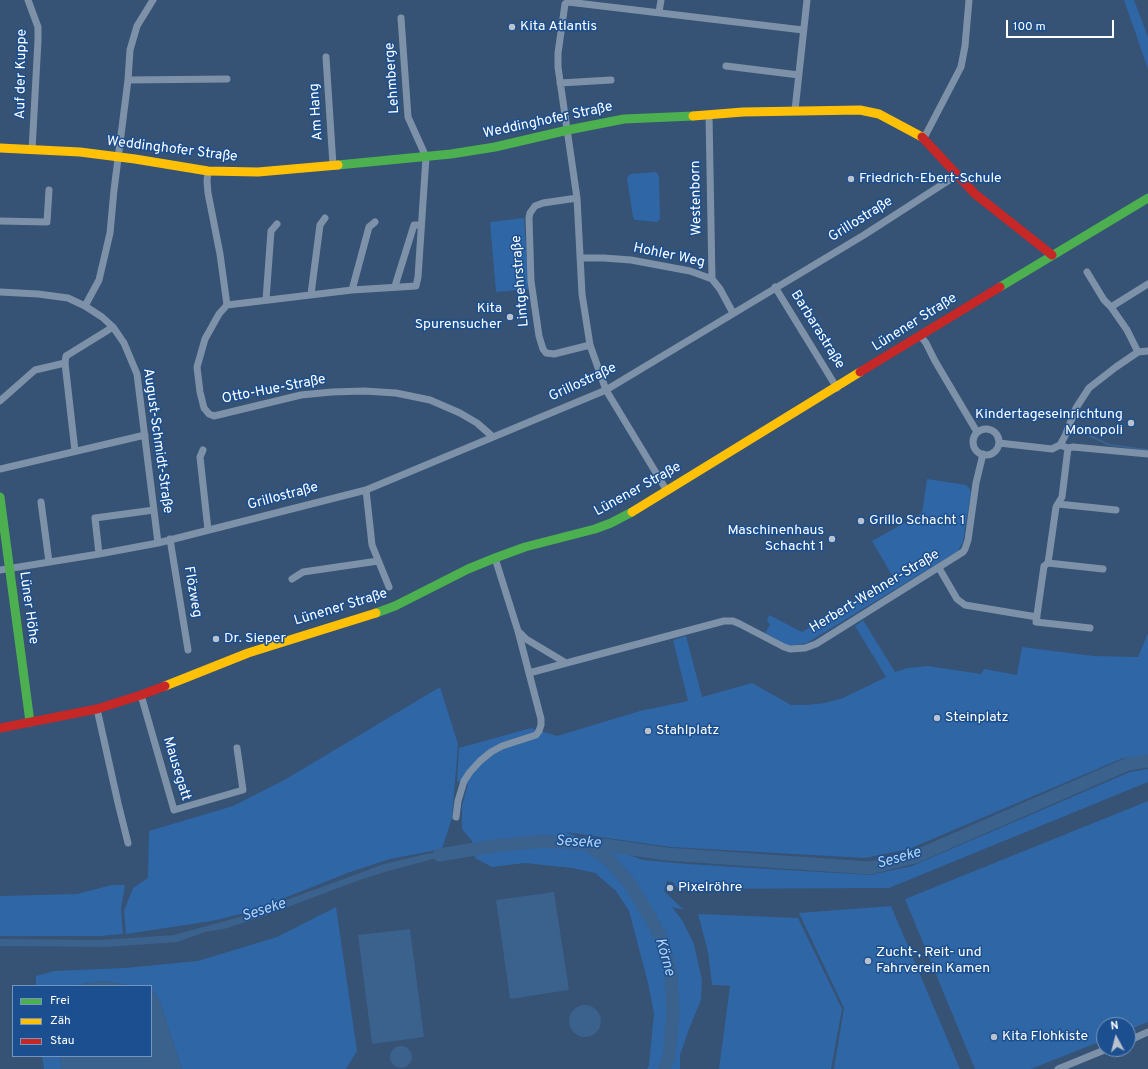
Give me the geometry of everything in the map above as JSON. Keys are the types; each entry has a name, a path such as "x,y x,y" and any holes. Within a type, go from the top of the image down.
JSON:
{"street":[{"name":"Auf der Kuppe","path":"28,0 38,27 32,150"},
{"path":"85,306 99,280 108,240 128,80 130,50 137,26 153,0"},
{"path":"659,12 661,0"},
{"path":"795,110 807,0"},
{"path":"924,138 962,67 969,0"},
{"path":"667,491 606,390 590,345 582,294 577,198 560,84 558,52 565,4 568,2 803,30"},
{"name":"Lehmberge","path":"401,18 408,117 426,157"},
{"name":"Am Hang","path":"326,57 334,165"},
{"path":"726,66 799,75"},
{"path":"128,80 227,78"},
{"path":"560,84 610,80"},
{"name":"Weddinghofer Straße","path":"0,148 80,152 208,171 234,173 258,172 426,157 495,147 624,119 709,116 744,112 795,110 860,110 879,114 924,138 975,194 1046,249 1052,256"},
{"name":"Westenborn","path":"709,116 712,279"},
{"path":"208,171 208,194 220,254 227,305 311,294 395,286 416,286 418,277 426,157"},
{"name":"Grillostraße","path":"4,569 158,543 366,490 606,390 775,287 864,235 957,175"},
{"path":"0,221 47,222 49,190"},
{"name":"Lintgehrstraße","path":"577,198 543,203 535,206 530,213 532,281 539,336 543,350 554,354 590,345"},
{"name":"Lünener Straße","path":"0,728 97,709 141,695 255,650 361,618 395,606 495,558 526,547 595,529 627,515 837,388 920,335 1148,198"},
{"path":"311,294 320,225 325,218"},
{"path":"352,290 370,227 375,222"},
{"path":"266,300 271,231 277,224"},
{"path":"395,286 414,225 421,225"},
{"name":"Hohler Weg","path":"580,258 604,258 658,264 690,271 712,279 720,289 733,313"},
{"path":"1087,272 1104,300 1111,307 1127,330 1138,352"},
{"path":"1111,307 1148,284"},
{"name":"Barbarastraße","path":"775,287 837,388"},
{"name":"August-Schmidt-Straße","path":"0,292 38,294 68,298 85,306 102,317 113,327 124,343 137,374 158,543"},
{"name":"Otto-Hue-Straße","path":"227,305 218,314 206,339 197,367 200,392 204,408 209,414 214,416 294,397 324,392 384,392 430,400 477,423 493,437"},
{"path":"75,451 64,363 66,356 113,327"},
{"path":"920,335 977,432"},
{"path":"999,443 1052,449 1060,445 1076,408 1089,388 1116,366 1138,352 1148,351"},
{"path":"0,401 35,370 64,363"},
{"path":"985,429 994,431 999,438 999,443 996,450 991,454 983,454 976,450 974,446 974,436 977,432 985,429"},
{"path":"0,469 145,435"},
{"path":"1060,445 1068,448 1073,447 1148,454"},
{"path":"1068,448 1062,497 1056,507 1048,563 1044,566 1036,622 1090,628"},
{"path":"203,450 200,457 208,530"},
{"name":"Herbert-Wehner-Straße","path":"529,673 724,620 733,621 740,624 790,649 805,648 816,644 939,568 959,555 965,549 983,454"},
{"path":"366,490 372,544 389,587"},
{"name":"Lüner Höhe","path":"0,497 4,569 30,722"},
{"path":"41,502 49,562"},
{"path":"1058,504 1116,510"},
{"path":"100,554 94,518 154,510"},
{"name":"Flözweg","path":"170,539 188,650"},
{"path":"456,817 458,801 464,781 470,772 480,761 496,749 536,735 539,731 541,719 518,631 495,558"},
{"path":"292,580 303,572 378,561"},
{"path":"1048,563 1103,569"},
{"path":"939,568 957,599 964,605 1037,617"},
{"path":"518,631 526,639 566,663"},
{"name":"Mausegatt","path":"141,695 174,810 243,790 237,748"},
{"path":"97,709 128,843"},
{"path":"1136,1037 1148,1032"},
{"path":"1058,1069 1096,1053"}],"shaded area":[{"path":"1124,0 1134,0 1148,37 1148,69"},
{"path":"656,172 659,176 660,219 657,222 635,220 633,217 627,178 630,174"},
{"path":"524,218 529,289 496,292 490,222"},
{"path":"927,479 966,485 971,492 963,542 958,551 807,643 791,646 765,633 770,625 767,620 769,615 802,632 893,577 872,541 922,513"},
{"path":"863,620 895,672 908,668 928,666 981,674 984,669 1017,675 1022,647 1094,656 1138,657 1148,633 1148,756 1123,758 909,849 865,858 671,847 565,832 643,860 870,875 912,866 1130,772 1148,769 1148,782 889,888 678,889 673,882 667,881 664,891 684,910 672,907 682,920 694,944 702,980 701,1000 680,1055 680,1069 647,1069 649,1065 654,1013 648,983 629,911 616,891 595,873 572,868 525,863 492,867 475,858 472,841 462,829 462,806 468,784 457,781 459,748 531,728 557,736 640,711 688,701 673,640 686,636 702,697 752,683 791,705 825,703 843,698 886,677 855,626"},
{"path":"440,687 458,744 452,818 442,849 390,859 350,872 249,912 212,921 126,934 124,911 133,888 148,878 149,831 233,806 286,779"},
{"path":"1148,801 1148,1022 1136,1027 1136,1017 1096,1017 1096,1043 1031,1069 975,1069 905,899"},
{"path":"112,885 125,885 121,909 123,934 100,936 0,936 0,896 77,894"},
{"name":"Zucht-, Reit- und Fahrverein Kamen","path":"891,906 960,1069 834,1069 844,1008 799,913"},
{"path":"336,907 357,1051 346,1069 182,1069 160,1002 152,990 152,985 129,985 102,981 77,985 36,985 36,976 54,971 125,968 198,961 277,937"},
{"path":"698,914 798,918 842,1009 831,1069 719,1069 730,986 712,985 708,952"},
{"path":"42,1057 60,1057 62,1069 44,1069"}],"water":[{"path":"455,851 457,857 437,858 385,872 261,917 224,929 205,932 178,942 106,947 0,946 0,939 101,940 174,935 243,916 384,864 426,854"},
{"path":"554,892 569,990 510,999 496,900"},
{"path":"410,929 424,1037 372,1044 358,935"},
{"path":"102,981 129,985 77,985"},
{"path":"153,990 160,1002 182,1069 62,1069 60,1057 152,1057"},
{"path":"582,1005 588,1005 597,1009 601,1021 597,1033 588,1037 582,1037 573,1033 569,1024 569,1018 573,1009"},
{"path":"401,1046 405,1047 411,1053 411,1061 405,1067 401,1068 397,1067 391,1061 390,1057 391,1053 397,1047"}],"waterway":[{"path":"1090,436 1110,445 1148,450"},
{"name":"Seseke","path":"439,855 494,846 543,841 604,845 666,854 870,868 915,857 1128,764 1148,761"},
{"name":"Körne","path":"589,845 611,862 629,883 649,915 662,940 671,973 673,1012 669,1057 664,1069"}],"traffic: fast":[{"path":"338,165 451,154 495,147 624,119 693,116"},
{"path":"1000,287 1148,198"},
{"path":"0,497 30,722"},
{"path":"376,613 395,606 468,569 495,558 525,547 595,529 611,523 632,512"}],"traffic: slow":[{"path":"693,116 743,112 860,110 879,114 922,137"},
{"path":"0,148 80,152 208,171 258,172 338,165"},
{"path":"632,512 860,372"},
{"path":"165,686 248,653 376,613"}],"traffic: jam":[{"path":"922,137 975,194 1052,255"},
{"path":"860,372 1000,287"},
{"path":"0,728 97,709 165,686"}],"place":[{"name":"Kita Atlantis","path":"512,27"},
{"name":"Friedrich-Ebert-Schule","path":"851,179"},
{"name":"Kita Spurensucher","path":"510,317"},
{"name":"Kindertageseinrichtung Monopoli","path":"1131,423"},
{"name":"Grillo Schacht 1","path":"861,521"},
{"name":"Maschinenhaus Schacht 1","path":"832,539"},
{"name":"Dr. Sieper","path":"216,639"},
{"name":"Steinplatz","path":"937,718"},
{"name":"Stahlplatz","path":"648,731"},
{"name":"Pixelröhre","path":"670,888"},
{"name":"Zucht-, Reit- und Fahrverein Kamen","path":"868,961"},
{"name":"Kita Flohkiste","path":"994,1037"}]}
